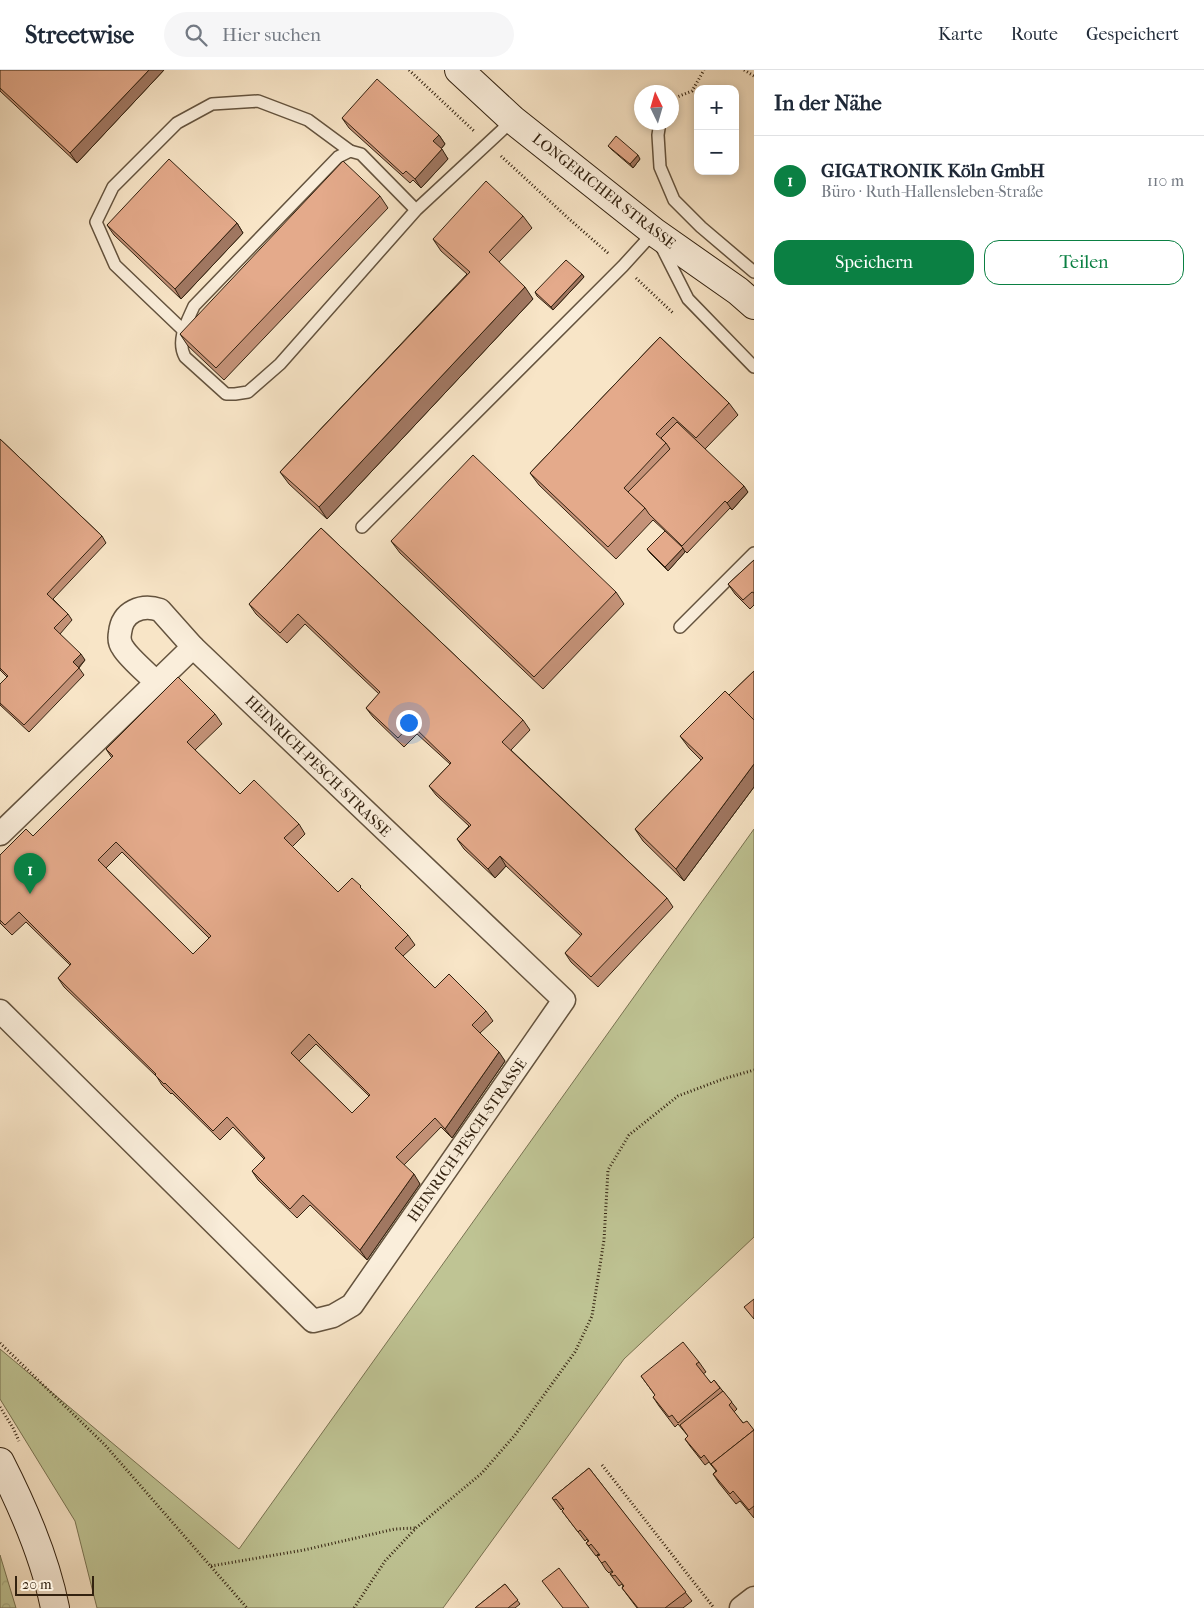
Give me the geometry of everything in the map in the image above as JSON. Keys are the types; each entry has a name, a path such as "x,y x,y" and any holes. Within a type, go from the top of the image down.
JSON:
{"street":[{"name":"LONGERICHER STRASSE","path":"459,70 513,120 654,232 738,291 754,305"},
{"path":"1,829 193,647 160,610 153,607 143,607 134,610 125,618 120,626 119,639 123,648 156,682"},
{"name":"HEINRICH-PESCH-STRASSE","path":"0,1011 313,1321 333,1316 352,1305 564,1000 193,647"},
{"path":"0,1462 13,1487 37,1546 55,1608"},
{"path":"741,1608 754,1598"}],"lane":[{"path":"183,330 115,265 96,222 113,186 177,123 212,104 258,101 308,120 350,151 361,154 416,210"},
{"path":"350,151 338,157 194,306 183,330 182,351 185,357 226,394 248,392 280,364 416,210 513,120"},
{"path":"659,130 660,167 674,200 701,227 754,272"},
{"path":"362,527 624,266 654,232 688,299 754,367"},
{"path":"680,627 754,553"}],"path":[{"path":"408,70 568,218 624,266 673,313"},
{"path":"679,96 692,91 704,70"},
{"path":"744,70 754,76"},
{"path":"354,1608 385,1561 416,1528 482,1473 515,1436 575,1352 592,1316 604,1240 608,1170 629,1135 678,1096 723,1079 754,1070"},
{"path":"0,1343 104,1445 247,1608"},
{"path":"602,1465 714,1608"},
{"path":"211,1566 304,1550 395,1529 416,1528"}],"green space":[{"path":"754,829 754,1237 624,1359 443,1608 97,1608 75,1521 0,1399 0,1349 239,1549"},
{"path":"0,1555 16,1608 0,1608"}],"building":[{"path":"0,70 149,70 70,153 0,88"},
{"path":"377,79 439,135 433,141 442,149 415,179 406,171 403,174 342,118"},
{"path":"616,136 638,155 630,164 608,146"},
{"path":"169,159 237,223 175,289 107,225"},
{"path":"343,161 380,196 216,368 180,334"},
{"path":"486,181 523,216 489,252 525,287 319,507 280,472 470,272 433,239"},
{"path":"566,260 582,274 551,307 535,292"},
{"path":"660,337 729,403 696,438 673,417 656,434 666,443 624,488 645,508 608,547 530,473"},
{"path":"677,422 744,486 727,503 725,501 682,546 628,492 670,449 661,438"},
{"path":"0,439 102,536 47,594 68,614 54,628 81,654 73,662 79,668 24,725 0,703 0,684 8,676 0,668"},
{"path":"473,455 616,592 534,677 391,541"},
{"path":"321,528 523,720 502,742 667,898 591,977 565,953 582,934 500,856 488,869 457,839 471,825 429,786 451,763 411,724 398,738 366,708 380,692 298,614 280,633 249,604"},
{"path":"665,531 683,548 665,567 647,549"},
{"path":"754,560 754,593 752,592 743,600 728,584"},
{"path":"754,671 754,720 729,695"},
{"path":"178,677 215,714 187,742 240,794 254,780 299,824 284,838 338,892 352,878 361,886 408,935 395,948 435,988 449,974 486,1011 472,1025 499,1052 445,1129 435,1118 396,1157 414,1174 360,1250 303,1195 290,1209 252,1171 265,1158 227,1117 213,1131 58,978 71,964 19,912 5,925 0,920 0,855 26,829 33,836 113,756 106,749","holes":["116,842 211,936 193,954 98,860","309,1034 370,1095 352,1113 291,1053"]},
{"path":"725,691 754,720 754,764 676,869 635,829 703,758 680,736"},
{"path":"754,1299 754,1319 744,1307"},
{"path":"683,1342 699,1362 696,1364 711,1383 714,1380 720,1388 678,1423 672,1415 669,1417 653,1397 655,1395 641,1376"},
{"path":"723,1391 732,1402 729,1405 743,1423 747,1421 754,1430 711,1464 713,1467 704,1455 701,1458 685,1439 688,1436 680,1425"},
{"path":"754,1430 754,1506 749,1510 733,1491 730,1494 713,1474 717,1471 711,1464"},
{"path":"589,1468 686,1592 665,1608 638,1608 622,1588 624,1586 615,1575 610,1574 613,1572 605,1561 602,1563 600,1561 597,1556 600,1555 591,1544 589,1546 586,1543 589,1541 580,1530 578,1532 562,1511 564,1509 556,1499 552,1498"},
{"path":"559,1568 589,1608 563,1608 542,1581"},
{"path":"505,1584 518,1600 508,1608 475,1608"}],"place":[{"name":"GIGATRONIK Köln GmbH","path":"30,894"}]}
